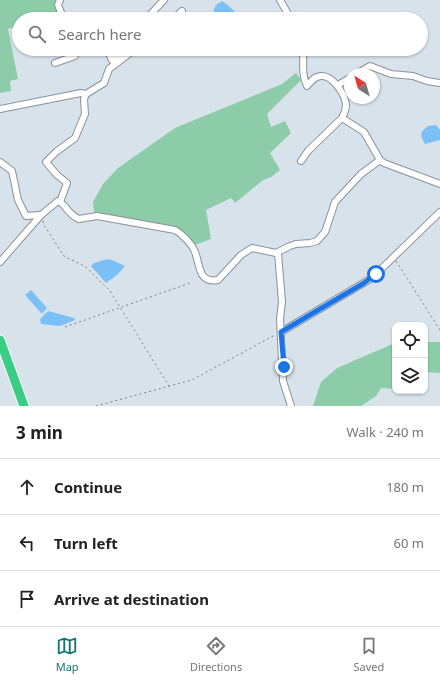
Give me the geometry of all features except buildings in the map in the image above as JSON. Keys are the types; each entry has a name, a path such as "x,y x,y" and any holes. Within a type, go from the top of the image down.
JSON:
{"highway":[{"path":"0,340 24,406"},
{"path":"0,357 18,406"}],"street":[{"path":"60,0 58,5 61,12"},
{"path":"153,12 164,0"},
{"path":"280,0 288,12"},
{"path":"55,63 75,56"},
{"path":"110,56 112,60 122,56"},
{"path":"60,202 67,183 57,175 46,162 56,152 75,138 85,114 84,99 86,94 104,83 109,69 126,56"},
{"path":"301,161 308,151 342,118 346,109 346,104 338,85 328,78 322,76 317,77 307,86 302,74 304,56"},
{"path":"380,70 391,74 413,76 427,81 440,83"},
{"path":"338,85 344,82"},
{"path":"0,109 81,93 86,94"},
{"path":"342,118 364,132 380,160 440,184"},
{"path":"60,202 68,212 79,219 97,216 175,230 194,251 201,273 209,280 215,281 220,279 241,255 252,248 278,253 290,246 296,244 310,244 318,239 325,232 335,202 361,174 380,160"},
{"path":"0,162 12,171 18,200 26,216 41,216"},
{"path":"0,262 41,216 56,202 60,202"},
{"path":"281,332 367,281 440,212"},
{"path":"278,253 282,302 280,320 283,381 291,406"}],"path":[{"path":"41,216 44,225 64,256 86,267 110,291 169,386"},
{"path":"393,257 440,330"},
{"path":"65,327 190,283"},
{"path":"96,406 200,377 281,332"}],"green space":[{"path":"0,0 58,0 56,4 58,12 12,12 12,28 8,29 12,56 13,56 18,79 10,81 11,91 0,93"},
{"path":"296,73 301,80 267,114 271,127 285,121 291,133 270,153 280,170 271,177 263,180 235,203 231,198 206,210 211,239 192,246 180,231 94,212 93,202 103,184 118,168 175,128 282,84"},
{"path":"428,342 440,342 440,373 428,372"},
{"path":"392,344 392,389 381,388 376,396 361,406 313,406 321,382 337,368"}],"water":[{"path":"222,1 235,12 214,12 217,4"},
{"path":"436,125 440,130 440,140 425,144 421,136 423,130 428,126"},
{"path":"107,259 125,266 118,274 106,283 91,266 94,263"},
{"path":"31,290 47,308 42,314 25,295"},
{"path":"48,311 74,318 75,320 60,326 41,324 40,319"}],"route":[{"path":"284,367 281,332 364,283 376,274"}]}
